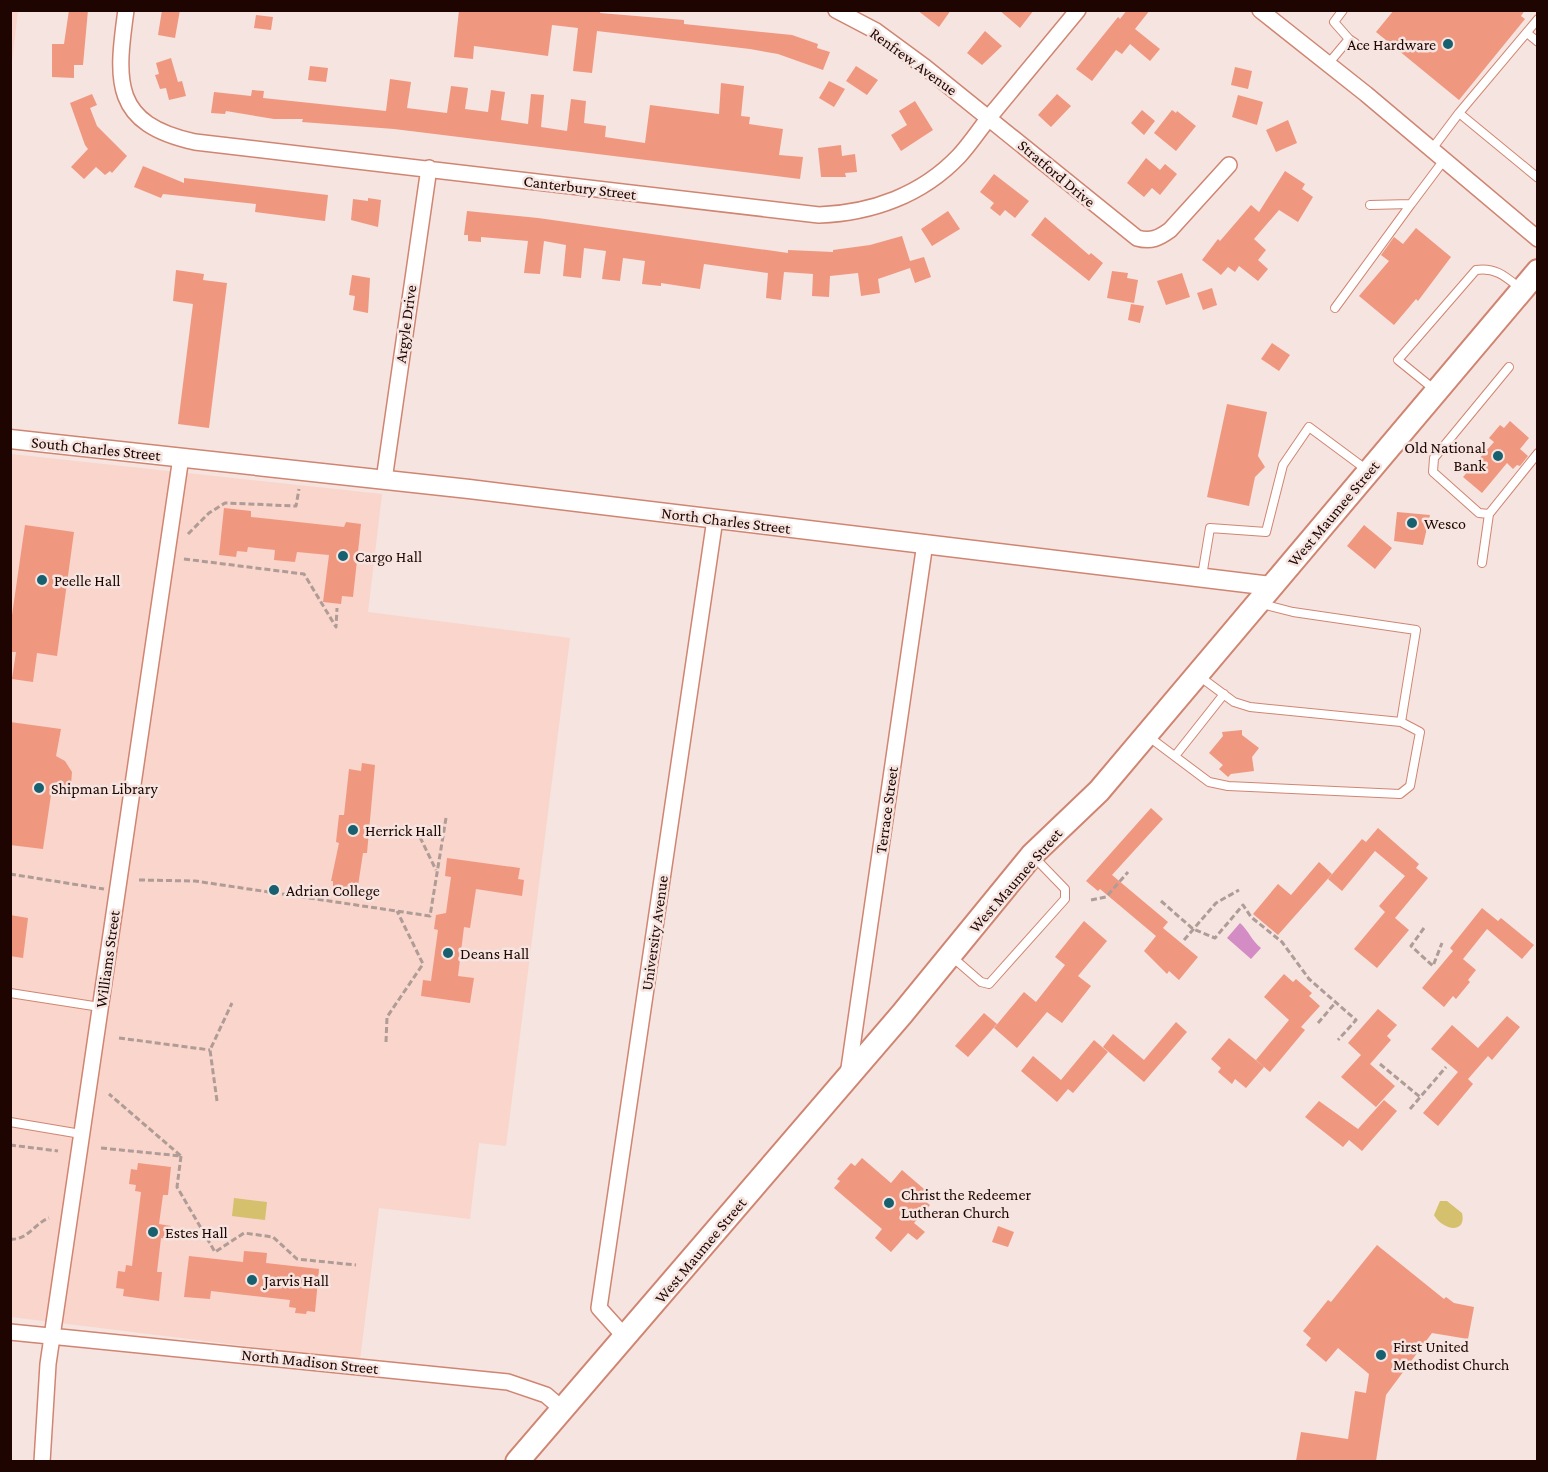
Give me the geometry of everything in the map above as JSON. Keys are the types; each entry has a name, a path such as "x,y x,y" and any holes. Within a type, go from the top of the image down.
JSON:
{"main road":[{"name":"West Maumee Street","path":"517,1461 848,1077 1032,855 1099,791 1532,282"}],"street":[{"name":"Canterbury Street","path":"126,10 120,54 121,80 129,104 142,120 166,135 195,142 429,168 787,213 839,214 889,203 915,191 959,156 989,117"},
{"name":"Renfrew Avenue","path":"836,10 876,32 989,117"},
{"path":"989,117 1078,10"},
{"path":"1260,10 1432,149 1538,239"},
{"name":"Stratford Drive","path":"989,117 1125,230 1148,241 1160,238 1170,230 1229,165"},
{"name":"Argyle Drive","path":"384,480 429,168"},
{"name":"South Charles Street","path":"10,439 181,457"},
{"name":"North Charles Street","path":"181,457 1202,576 1264,595"},
{"name":"Williams Street","path":"42,1461 52,1336 181,457"},
{"name":"University Avenue","path":"625,1337 599,1308 715,519"},
{"name":"Terrace Street","path":"848,1077 925,543"},
{"name":"North Madison Street","path":"10,1332 508,1382 546,1395 561,1408"}],"lane":[{"path":"1328,64 1352,41 1334,22 1343,10"},
{"path":"1432,149 1459,112 1538,19"},
{"path":"1527,33 1538,42"},
{"path":"1459,112 1538,178"},
{"path":"1335,308 1444,160"},
{"path":"1370,204 1411,204"},
{"path":"1437,392 1398,360 1476,270 1488,268 1532,282"},
{"path":"1489,514 1479,513 1436,476 1432,466 1434,458 1509,367"},
{"path":"1202,576 1210,528 1266,532 1283,465 1309,427 1369,471"},
{"path":"1482,563 1489,514 1538,453"},
{"path":"1264,595 1293,612 1416,630 1401,722"},
{"path":"1146,734 1209,782 1228,786 1400,794 1410,786 1420,732 1401,722 1250,707 1234,702 1197,675"},
{"path":"1175,756 1224,694"},
{"path":"950,955 981,982 989,984 1065,899 1065,889 1032,855"},
{"path":"10,993 100,1007"},
{"path":"10,1122 81,1134"}],"path":[{"path":"188,534 209,513 225,503 297,506 299,489"},
{"path":"184,559 304,574 336,627 338,608"},
{"path":"139,880 195,881 430,916 446,818"},
{"path":"416,829 437,872"},
{"path":"1090,900 1106,897 1128,872"},
{"path":"10,874 106,889"},
{"path":"1184,940 1216,903 1239,890"},
{"path":"1161,901 1193,929 1215,938 1243,905 1251,917 1282,942 1309,979 1356,1020 1338,1040"},
{"path":"386,1042 387,1017 423,964 397,911"},
{"path":"1424,928 1411,946 1433,966 1442,943"},
{"path":"1318,1023 1336,1002"},
{"path":"217,1101 210,1050 232,1004"},
{"path":"119,1038 210,1050"},
{"path":"1380,1064 1420,1097"},
{"path":"1410,1109 1446,1067"},
{"path":"109,1094 181,1156"},
{"path":"10,1145 58,1151"},
{"path":"101,1148 181,1156"},
{"path":"181,1156 177,1187 215,1251 244,1233 273,1236 297,1258 356,1265"},
{"path":"10,1239 24,1237 41,1221 49,1218"}],"shaded area":[{"path":"11,11 18,11 11,70"},
{"name":"Adrian College","path":"11,454 382,494 368,612 570,638 506,1146 479,1143 470,1219 379,1208 360,1360 11,1317"},
{"path":"1240,923 1261,948 1251,959 1227,938"},
{"path":"234,1198 267,1202 265,1220 232,1216"},
{"path":"1440,1201 1447,1201 1462,1213 1461,1225 1448,1227 1438,1220 1434,1215"}],"building":[{"path":"69,10 88,10 83,65 74,65 74,78 52,77 52,44 64,44"},
{"path":"162,10 180,10 175,38 158,35"},
{"path":"459,10 601,10 600,13 684,20 684,24 792,35 818,44 817,48 830,52 823,70 778,54 750,49 597,31 592,73 573,71 578,28 552,25 548,56 474,46 473,59 454,57"},
{"path":"917,10 951,10 939,27"},
{"path":"999,10 1034,10 1020,28"},
{"path":"1127,10 1150,10 1135,29 1160,49 1150,61 1130,44 1122,54 1116,50 1092,81 1076,69 1118,17 1120,19"},
{"name":"Ace Hardware","path":"1394,10 1525,10 1521,16 1525,19 1459,100 1376,32"},
{"path":"256,15 273,17 271,30 254,28"},
{"path":"985,31 1002,46 982,65 967,53"},
{"path":"171,58 178,82 182,81 186,96 169,100 166,88 160,89 155,75 159,74 156,63"},
{"path":"310,66 328,68 326,82 308,80"},
{"path":"856,66 878,80 867,95 846,81"},
{"path":"1235,67 1252,71 1248,89 1231,85"},
{"path":"390,79 411,82 407,108 447,113 451,86 468,88 465,109 488,112 491,90 505,92 501,120 528,124 531,94 544,95 541,127 567,131 571,99 586,101 584,123 606,126 605,137 645,143 650,105 719,114 721,83 744,86 741,116 750,117 749,124 783,129 779,155 803,157 800,179 394,129 302,122 303,119 274,119 226,111 225,114 211,113 214,92 251,96 252,90 264,91 263,98 386,111"},
{"path":"829,81 845,89 834,107 819,98"},
{"path":"92,94 97,105 90,108 97,126 127,156 112,173 110,171 105,175 96,167 84,179 71,167 88,149 70,103"},
{"path":"1057,94 1071,106 1051,127 1038,115"},
{"path":"1238,95 1263,102 1257,125 1232,117"},
{"path":"915,101 933,130 901,151 891,135 907,125 899,111"},
{"path":"1142,110 1155,121 1144,135 1131,123"},
{"path":"1172,110 1176,113 1177,111 1196,126 1176,151 1154,133"},
{"path":"1288,120 1297,143 1276,152 1266,130"},
{"path":"841,145 842,156 855,154 857,172 845,173 846,177 821,177 818,148"},
{"path":"1146,158 1160,170 1165,164 1177,174 1160,195 1152,188 1144,197 1127,183"},
{"path":"143,166 184,183 184,178 328,195 325,221 255,212 256,204 163,194 161,198 134,187"},
{"path":"1285,171 1305,184 1302,189 1313,197 1298,222 1279,210 1254,239 1266,250 1258,260 1268,269 1258,281 1239,266 1235,272 1228,267 1221,275 1202,260 1218,239 1220,241 1251,205 1259,212"},
{"path":"994,174 1029,201 1015,218 1005,210 1000,216 990,208 994,203 980,192"},
{"path":"368,198 381,200 378,227 351,220 353,199 368,201"},
{"path":"467,211 538,218 788,253 788,250 833,252 833,250 870,245 902,236 910,261 924,257 931,277 915,283 910,268 878,279 880,293 861,296 858,273 830,276 829,297 812,296 813,274 784,272 781,300 766,298 768,273 704,264 700,289 661,283 661,286 642,284 645,261 623,258 620,281 602,279 606,251 584,248 581,278 563,276 566,245 544,241 540,274 524,273 528,241 481,237 481,242 468,241 468,235 464,235"},
{"path":"948,211 960,229 932,246 921,229"},
{"path":"1045,217 1089,255 1091,253 1103,263 1089,281 1031,235"},
{"path":"1416,228 1451,257 1418,301 1416,299 1394,325 1359,296 1389,261 1381,255 1394,237 1403,244"},
{"path":"176,270 204,274 203,280 227,283 209,428 178,424 193,304 173,301"},
{"path":"1112,271 1128,273 1127,278 1138,280 1134,303 1107,298"},
{"path":"1182,273 1190,297 1166,305 1157,281"},
{"path":"352,275 370,278 368,313 353,310 355,296 349,295"},
{"path":"1212,288 1217,305 1203,310 1197,293"},
{"path":"1131,304 1144,306 1140,323 1128,320"},
{"path":"1272,343 1290,355 1279,371 1261,359"},
{"path":"1227,404 1267,412 1258,456 1265,467 1255,477 1249,506 1207,497"},
{"name":"Old National Bank","path":"1510,421 1529,438 1520,449 1528,456 1520,466 1517,465 1513,469 1507,463 1482,493 1463,477 1494,442 1489,438 1500,425 1504,428"},
{"name":"Cargo Hall","path":"224,508 251,511 251,517 344,527 346,522 361,524 353,597 342,596 341,604 323,602 329,555 297,552 295,562 274,560 275,550 248,547 247,552 237,551 236,557 219,555"},
{"name":"Wesco","path":"1397,512 1430,515 1423,545 1394,541"},
{"name":"Peelle Hall","path":"25,525 74,532 57,656 37,653 33,682 12,679 16,652 10,652 10,629"},
{"path":"1364,525 1392,548 1375,569 1347,546"},
{"name":"Shipman Library","path":"10,722 61,729 56,756 65,761 72,772 71,785 60,794 51,795 43,849 10,845"},
{"path":"1242,730 1242,735 1259,748 1252,757 1254,771 1231,774 1228,777 1219,769 1223,765 1209,753 1223,736 1222,732"},
{"name":"Herrick Hall","path":"362,763 375,765 367,853 363,853 356,899 341,896 342,890 333,889 333,881 331,881 339,843 336,842 339,815 344,815 349,769 361,771"},
{"path":"1151,808 1163,819 1112,875 1168,922 1163,928 1198,957 1179,980 1169,971 1167,974 1144,951 1156,936 1100,889 1098,891 1086,881"},
{"path":"1378,828 1419,864 1416,868 1428,878 1395,918 1409,930 1377,968 1354,949 1385,912 1379,906 1405,876 1375,851 1342,891 1328,879 1362,839 1366,842"},
{"name":"Deans Hall","path":"447,858 520,868 518,879 524,880 522,896 476,889 470,928 464,927 458,976 474,978 470,1003 421,996 423,980 431,981 438,930 434,929 436,915 446,913 451,877 445,876"},
{"path":"1319,862 1332,874 1278,935 1253,914 1278,884 1291,895"},
{"path":"1482,908 1498,921 1501,918 1534,945 1522,959 1487,929 1463,959 1476,970 1468,980 1470,982 1456,999 1453,996 1444,1007 1422,988 1453,951 1450,948"},
{"path":"10,915 28,918 23,958 10,956"},
{"path":"1084,921 1107,941 1078,976 1091,986 1062,1023 1047,1012 1017,1048 994,1028 1024,992 1036,1002 1065,965 1055,957"},
{"path":"1284,974 1293,982 1296,979 1312,993 1309,996 1320,1006 1301,1027 1305,1030 1270,1072 1256,1060 1289,1020 1264,997"},
{"path":"1378,1009 1397,1025 1387,1036 1391,1040 1370,1064 1395,1086 1376,1107 1341,1077 1361,1055 1348,1043"},
{"path":"984,1013 997,1024 968,1057 955,1046"},
{"path":"1507,1016 1520,1027 1492,1060 1488,1056 1468,1079 1473,1084 1438,1126 1423,1113 1458,1072 1431,1049 1452,1025 1478,1048"},
{"path":"1176,1022 1187,1032 1144,1082 1103,1047 1113,1034 1144,1060"},
{"path":"1229,1038 1264,1067 1246,1088 1235,1079 1232,1084 1218,1072 1221,1068 1211,1059"},
{"path":"1094,1040 1108,1052 1073,1093 1068,1089 1057,1102 1021,1071 1033,1056 1061,1080"},
{"path":"1384,1100 1397,1111 1362,1151 1349,1140 1343,1147 1305,1117 1319,1101 1358,1129"},
{"name":"Christ the Redeemer Lutheran Church","path":"862,1158 891,1183 902,1170 931,1195 925,1201 930,1205 914,1223 925,1232 917,1240 908,1233 891,1252 875,1238 882,1229 834,1188 840,1181 837,1179 851,1163 855,1166"},
{"name":"Estes Hall","path":"138,1163 171,1167 168,1195 163,1195 159,1224 171,1226 170,1239 161,1238 157,1272 162,1272 159,1301 123,1296 124,1289 116,1288 118,1271 125,1272 126,1265 132,1266 141,1192 135,1191 136,1185 129,1184 131,1169 137,1170"},
{"path":"998,1226 1014,1232 1008,1247 992,1242"},
{"name":"First United Methodist Church","path":"1377,1245 1444,1299 1446,1297 1454,1303 1474,1307 1468,1339 1432,1333 1386,1395 1376,1461 1296,1461 1301,1432 1348,1439 1355,1391 1366,1393 1369,1374 1338,1348 1326,1362 1306,1345 1311,1338 1303,1331 1328,1300 1331,1302"},
{"name":"Jarvis Hall","path":"244,1251 267,1253 266,1263 319,1269 315,1312 295,1313 296,1308 289,1307 290,1300 211,1291 210,1299 184,1297 189,1256 243,1262"}],"place":[{"name":"Ace Hardware","path":"1448,44"},
{"name":"Old National Bank","path":"1498,456"},
{"name":"Wesco","path":"1412,523"},
{"name":"Cargo Hall","path":"343,556"},
{"name":"Peelle Hall","path":"42,580"},
{"name":"Shipman Library","path":"39,788"},
{"name":"Herrick Hall","path":"353,830"},
{"name":"Adrian College","path":"274,890"},
{"name":"Deans Hall","path":"448,953"},
{"name":"Christ the Redeemer Lutheran Church","path":"889,1203"},
{"name":"Estes Hall","path":"153,1232"},
{"name":"Jarvis Hall","path":"252,1280"},
{"name":"First United Methodist Church","path":"1381,1355"}]}
